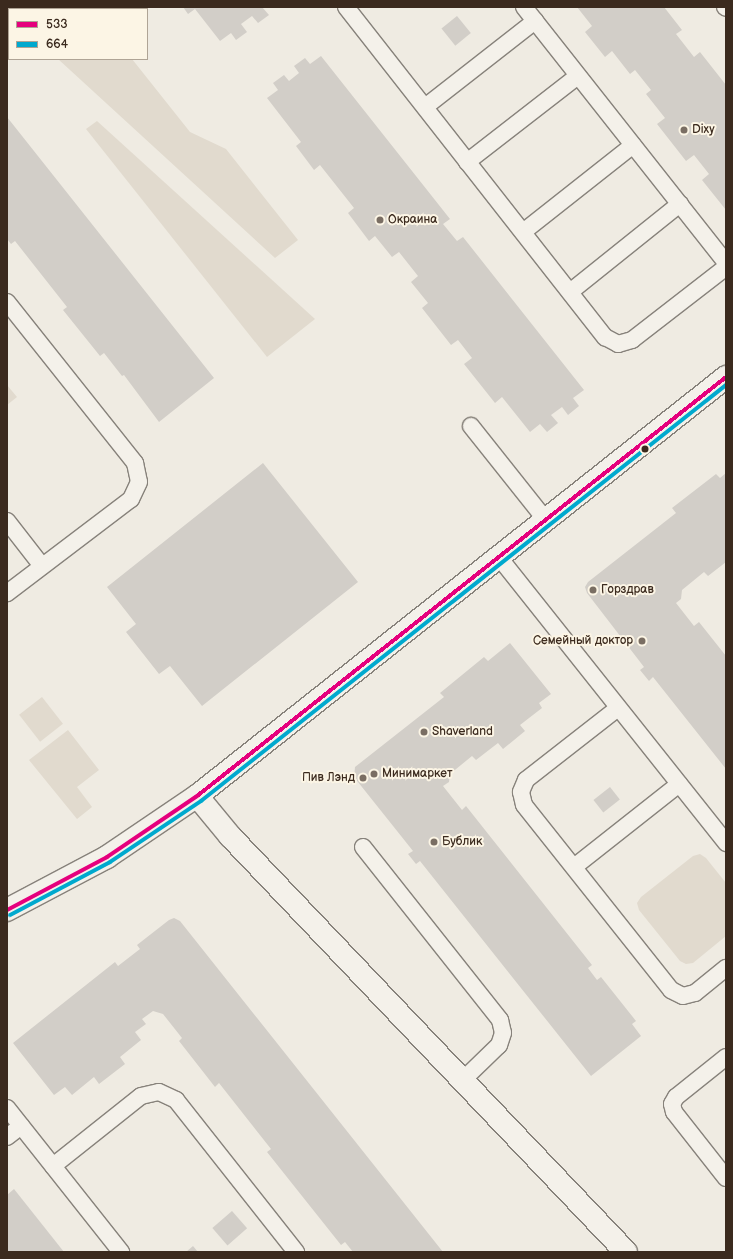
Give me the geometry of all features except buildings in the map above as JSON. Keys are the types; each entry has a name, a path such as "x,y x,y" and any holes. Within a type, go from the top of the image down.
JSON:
{"street":[{"path":"7,910 107,857 197,796 498,556 726,377"},
{"path":"197,796 230,836 626,1252"}],"lane":[{"path":"346,7 605,337 618,344 632,340 726,267"},
{"path":"524,7 726,263"},
{"path":"425,107 535,20"},
{"path":"467,162 578,76"},
{"path":"523,232 633,145"},
{"path":"570,292 680,204"},
{"path":"7,302 135,463 139,482 131,499 7,593"},
{"path":"471,426 545,519"},
{"path":"7,521 42,566"},
{"path":"498,556 726,843"},
{"path":"618,708 526,780 521,792 524,805 671,990 683,996 695,993 726,968"},
{"path":"574,867 679,784"},
{"path":"363,847 500,1020 504,1033 499,1045 463,1080"},
{"path":"726,1057 676,1097 672,1104 674,1112 726,1178"},
{"path":"53,1166 141,1096 159,1092 176,1100 296,1252"},
{"path":"7,1108 121,1252"},
{"path":"7,1137 21,1126"}],"shaded area":[{"path":"35,7 91,7 91,8"},
{"path":"59,60 133,60 190,132 226,149 298,240 275,258"},
{"path":"97,121 315,319 267,357 86,129"},
{"path":"7,385 17,397 7,405"},
{"path":"42,697 63,724 40,742 19,715"},
{"path":"68,730 99,770 77,787 92,807 77,819 29,760"},
{"path":"700,854 706,858 726,883 726,936 693,963 686,964 680,961 639,910 637,903 641,897 693,856"}],"transit line":[{"name":"533","path":"7,910 107,857 197,796 726,377"},
{"name":"664","path":"10,915 110,862 201,801 726,385"}],"place":[{"name":"Dixy","path":"684,130"},
{"name":"Окраина","path":"380,220"},
{"name":"Горздрав","path":"593,590"},
{"name":"Семейный доктор","path":"642,641"},
{"name":"Shaverland","path":"424,732"},
{"name":"Минимаркет","path":"374,774"},
{"name":"Пив Лэнд","path":"363,778"},
{"name":"Бублик","path":"434,842"}]}
